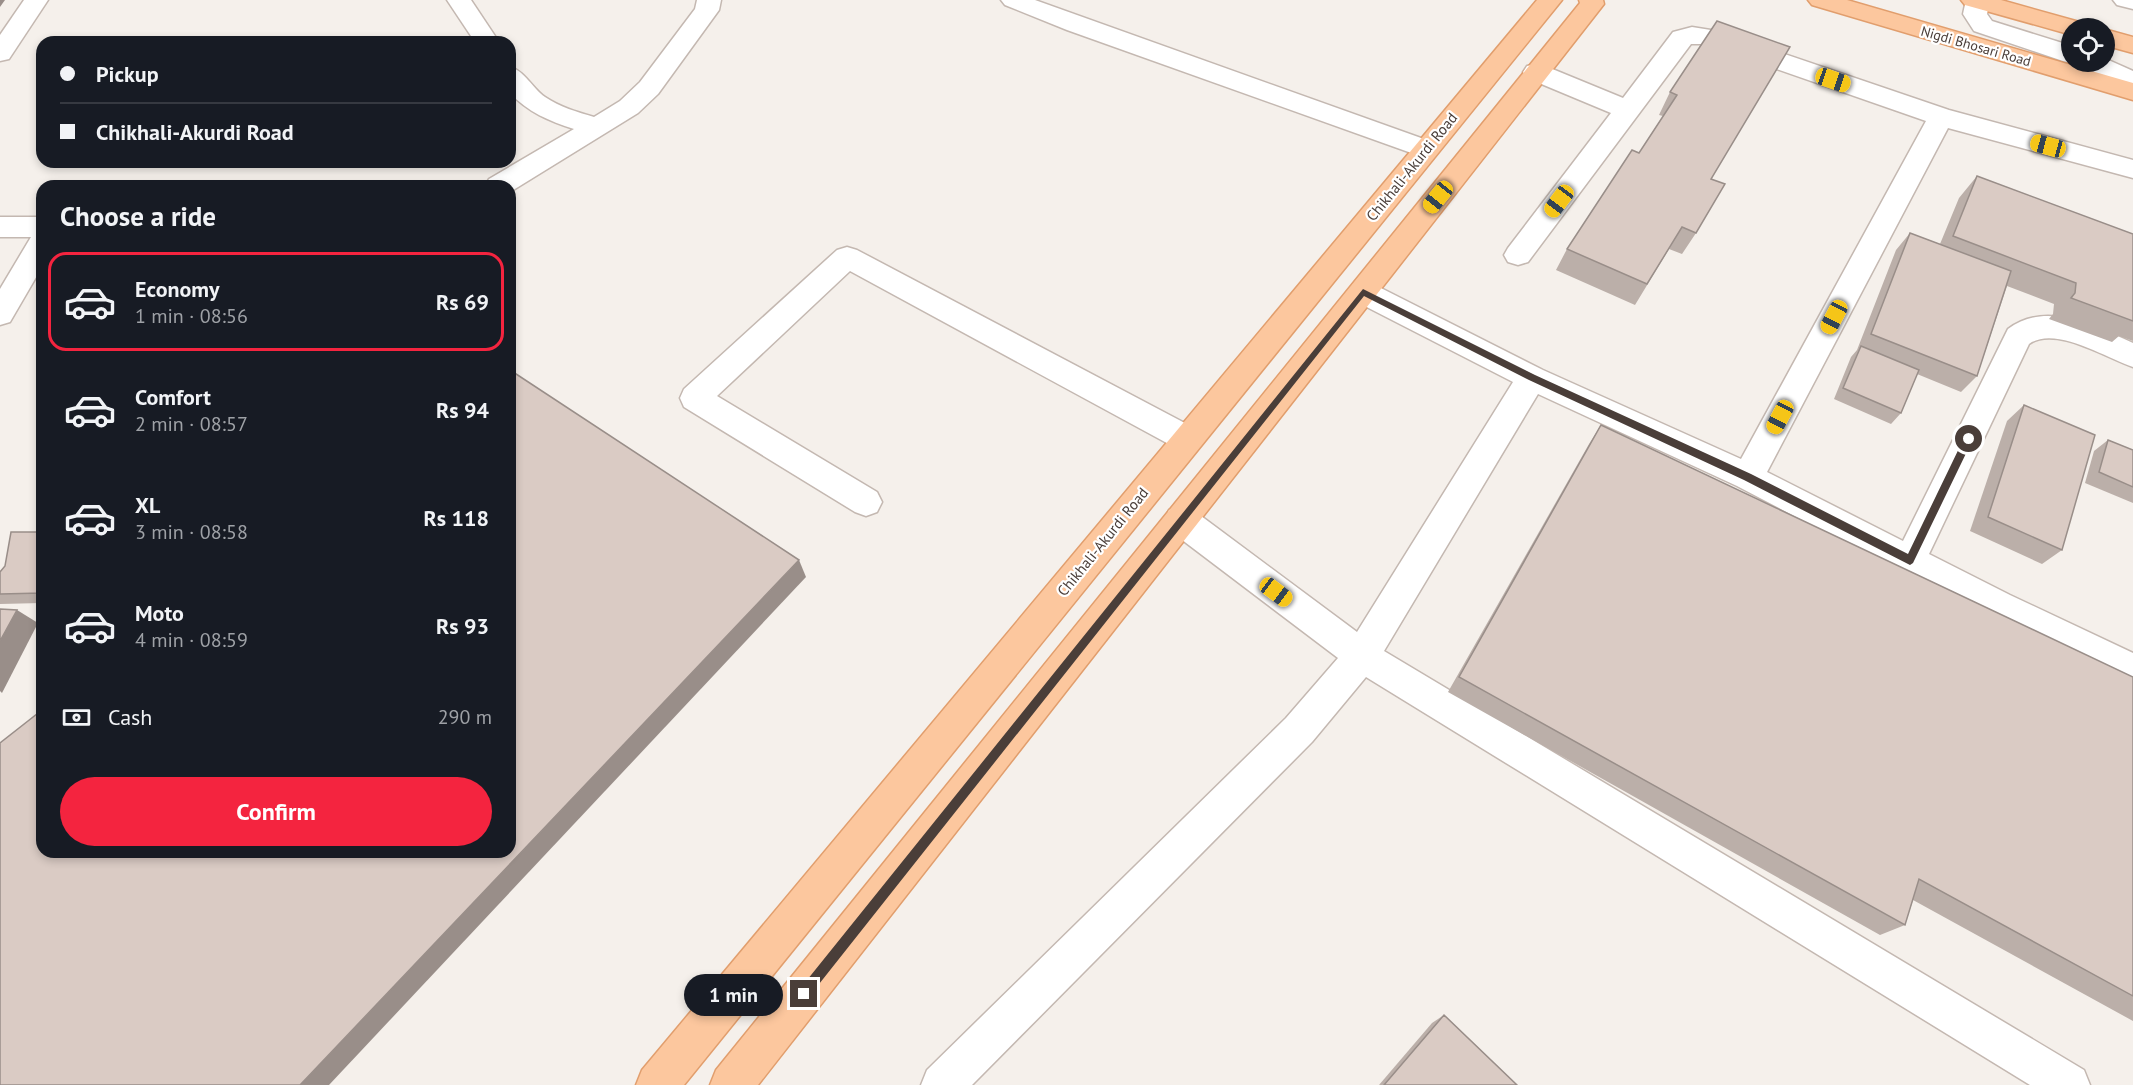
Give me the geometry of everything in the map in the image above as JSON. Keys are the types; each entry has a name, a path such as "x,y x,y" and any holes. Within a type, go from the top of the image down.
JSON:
{"main road":[{"name":"Chikhali-Akurdi Road","path":"657,1085 1550,0"},
{"path":"731,1085 1592,4 1591,0"},
{"name":"Nigdi Bhosari Road","path":"1820,0 2133,92"},
{"path":"1976,0 2061,24"},
{"path":"2115,40 2133,45"}],"street":[{"path":"0,53 36,0"},
{"path":"459,0 483,36"},
{"path":"509,180 629,107 649,88 707,10 709,0"},
{"path":"1013,0 1076,25 1426,149"},
{"path":"1976,0 1975,14 1983,26 2061,51"},
{"path":"2125,0 2133,2"},
{"path":"1518,255 1682,38 1692,35 1708,37 1941,117 2133,169"},
{"path":"1536,72 1628,110"},
{"path":"2113,72 2133,81"},
{"path":"516,84 548,111 596,126"},
{"path":"1748,477 1941,117"},
{"path":"0,227 36,227"},
{"path":"0,314 36,253"},
{"path":"866,502 694,398 847,257 1187,439"},
{"path":"1363,292 1532,378 1748,477 2133,670"},
{"path":"1910,560 2018,337 2032,328 2049,326 2066,329 2133,355"},
{"path":"958,1079 1299,730 1362,656 1532,378"},
{"path":"1181,520 1362,656 2069,1085"}],"building":[{"path":"1717,21 1790,47 1711,179 1725,184 1696,233 1682,227 1647,284 1567,249 1632,150 1639,153 1677,95 1670,92"},
{"path":"1977,176 2133,234 2133,321 2071,298 2075,293 2076,283 1953,236"},
{"path":"1910,233 2011,271 1977,376 1871,334"},
{"path":"1861,346 1919,370 1901,413 1843,388"},
{"path":"516,374 799,560 516,858"},
{"path":"2024,405 2095,435 2062,550 1988,517"},
{"path":"1601,425 2133,677 2133,996 1919,879 1905,925 1459,677"},
{"path":"2108,440 2133,450 2133,487 2099,472"},
{"path":"11,532 36,532 36,593 0,594 0,572 5,566"},
{"path":"0,609 17,610 0,641"},
{"path":"36,715 36,858 516,858 300,1085 0,1085 0,743"},
{"path":"1444,1015 1517,1085 1384,1085"}],"route":[{"path":"804,994 1363,292 1532,378 1748,477 1910,560 1969,439"}]}
